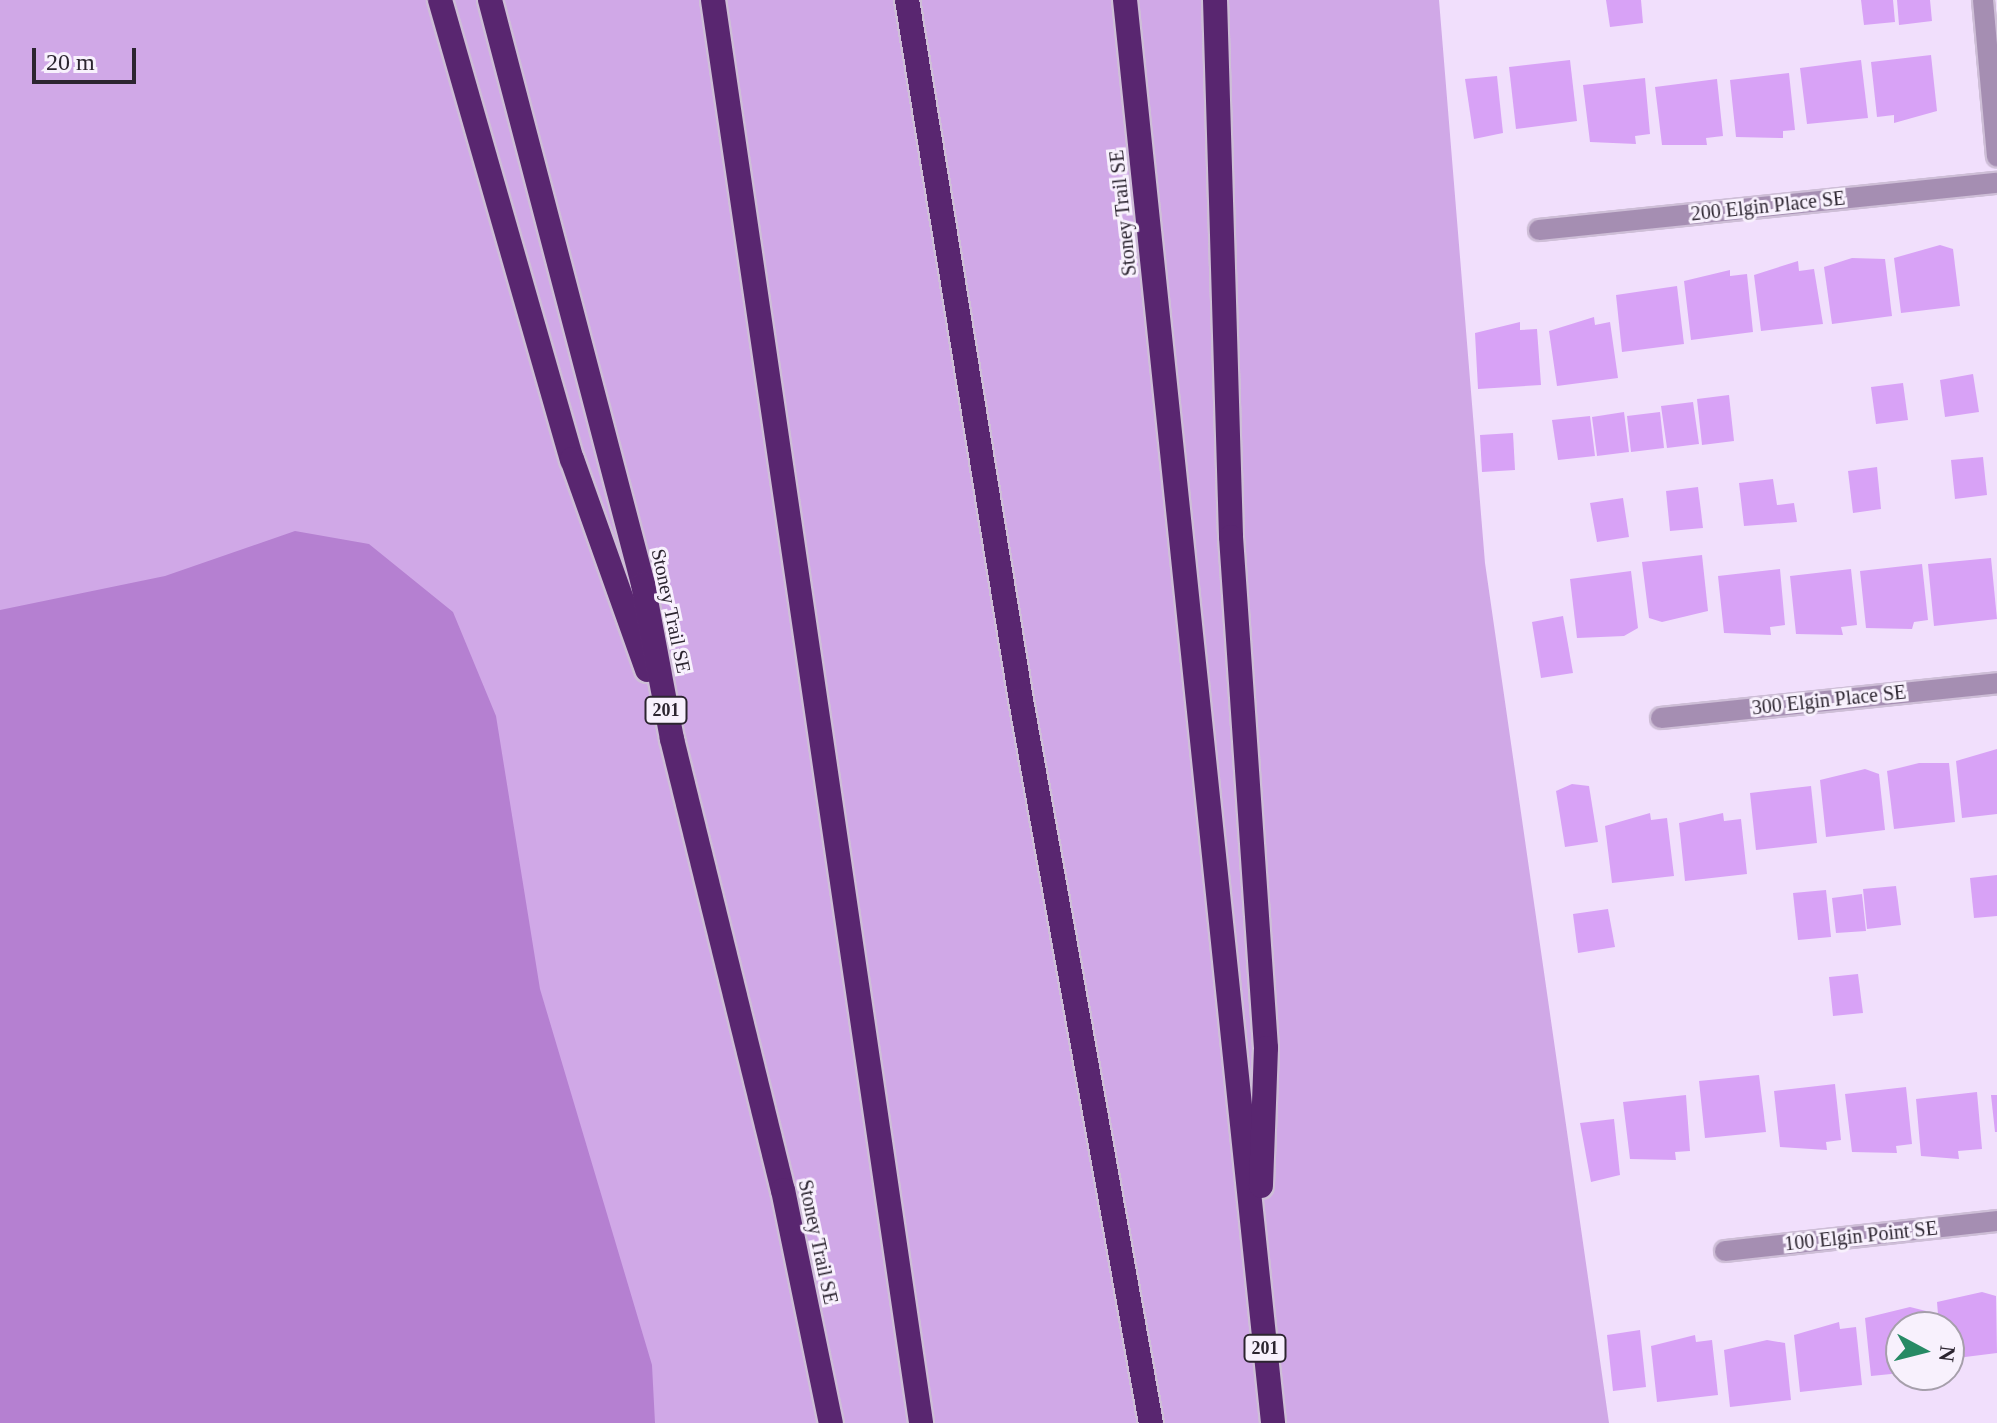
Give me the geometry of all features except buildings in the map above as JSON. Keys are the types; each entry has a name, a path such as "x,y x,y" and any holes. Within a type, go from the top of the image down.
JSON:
{"highway":[{"path":"440,0 572,459 672,739"},
{"name":"Stoney Trail SE","path":"490,0 643,584 672,739 783,1190 831,1423"},
{"path":"713,0 921,1423"},
{"path":"907,0 1021,700 1151,1423"},
{"name":"Stoney Trail SE","path":"1125,0 1273,1423"},
{"path":"1215,0 1231,537 1266,1048 1258,1273"}],"street":[{"path":"1983,0 1997,156"},
{"name":"200 Elgin Place SE","path":"1539,230 1997,183"},
{"name":"300 Elgin Place SE","path":"1661,718 1997,683"},
{"name":"100 Elgin Point SE","path":"1725,1251 1997,1221"}],"shaded area":[{"path":"0,0 1439,0 1485,563 1609,1423 0,1423"},
{"path":"295,531 369,544 453,612 496,716 540,989 652,1365 655,1423 0,1423 0,610 165,576"}]}
